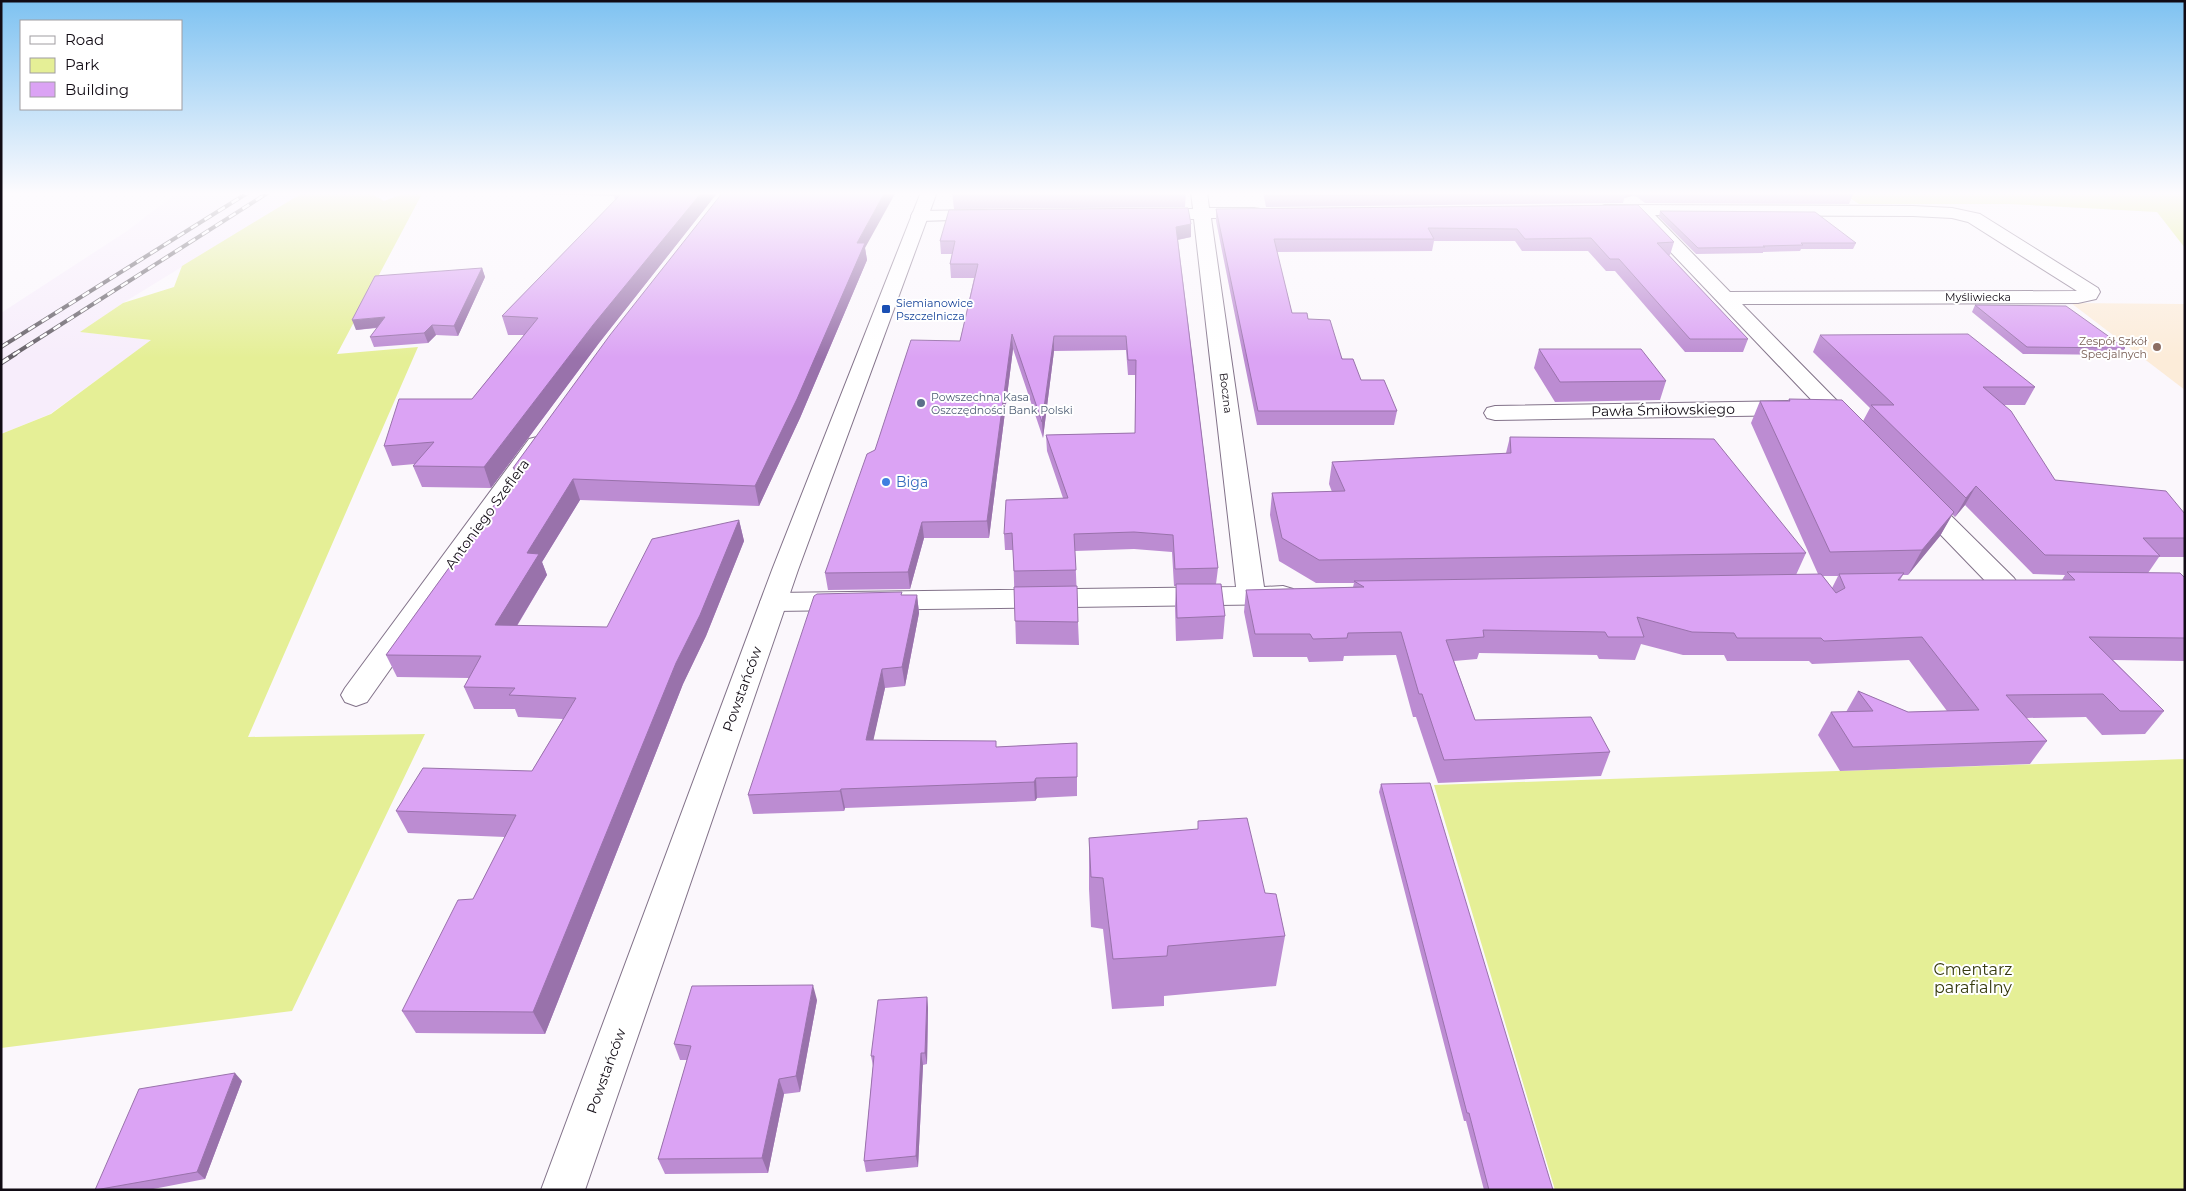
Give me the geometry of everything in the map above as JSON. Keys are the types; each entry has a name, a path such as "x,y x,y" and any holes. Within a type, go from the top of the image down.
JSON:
{"street":[{"name":"Powstańców","path":"563,1190 774,602 908,248"},
{"name":"Boczna","path":"1207,248 1251,595"},
{"path":"1676,248 1866,442"},
{"name":"Myśliwiecka","path":"1725,298 2078,297 2089,295 2091,292 2085,287 2022,248"},
{"name":"Pawła Śmiłowskiego","path":"1495,413 1831,407"},
{"name":"Antoniego Szeflera","path":"356,695 550,427"},
{"path":"1907,485 2016,584 1974,585"},
{"path":"774,602 1311,594"}],"shaded area":[{"path":"102,248 213,248 123,303 81,332 152,340 50,414 1,434 1,313"},
{"name":"Zespół Szkół Specjalnych","path":"2071,303 2185,304 2185,390"}],"green space":[{"path":"212,248 393,248 337,354 418,347 248,737 425,734 292,1011 1,1048 1,434 51,414 151,340 80,332 123,303 174,287 182,266"},
{"name":"Cmentarz parafialny","path":"2185,759 2185,1190 1555,1190 1434,785"}],"building":[{"path":"569,248 656,248 593,325 484,467 413,466 434,442 384,446 399,399 472,399 538,318 502,316"},
{"path":"679,248 863,248 797,399 755,486 573,479 527,553 539,554 495,625 607,627 652,539 739,520 700,615 676,663 533,1012 402,1011 458,900 473,899 516,815 396,811 423,768 532,771 576,698 509,695 515,688 464,687 481,656 386,655 521,468 513,468 610,335"},
{"path":"954,248 1179,248 1218,568 1175,569 1173,535 1134,532 1074,534 1076,570 1014,571 1012,533 1004,534 1006,500 1068,498 1046,435 1135,433 1136,360 1128,360 1126,336 1054,336 1042,422 1012,334 987,521 922,522 908,572 825,573 867,454 875,450 911,340 960,341 978,264 950,264"},
{"path":"1224,248 1276,248 1292,313 1307,313 1308,319 1330,320 1342,359 1353,359 1361,380 1384,380 1397,411 1258,411"},
{"path":"1600,248 1661,248 1748,339 1690,339 1619,259 1610,259"},
{"path":"482,268 454,326 432,325 424,333 370,337 385,317 352,320 375,276"},
{"path":"1975,305 2066,306 2125,348 2027,347"},
{"path":"1968,334 2035,387 1983,387 2011,411 2055,480 2166,491 2185,514 2185,538 2143,538 2160,556 2045,555 1976,486 1966,498 1871,405 1894,405 1820,335"},
{"path":"1539,349 1641,349 1666,381 1560,382"},
{"path":"1789,399 1842,400 1954,512 1922,550 1830,552 1760,401 1790,401"},
{"path":"1510,437 1714,439 1806,553 1319,560 1282,538 1272,493 1345,491 1332,462 1511,453"},
{"path":"2067,572 2180,573 2185,578 2185,638 2089,637 2164,711 2120,711 2103,694 2006,695 2047,741 1853,747 1831,712 1873,711 1858,691 1908,712 1979,710 1922,637 1824,641 1821,638 1737,638 1734,633 1692,632 1637,617 1644,637 1608,637 1605,632 1483,630 1484,637 1446,640 1475,720 1591,717 1610,752 1444,760 1422,694 1419,694 1401,632 1348,633 1347,638 1313,639 1310,634 1255,634 1246,590 1364,587 1354,581 1821,574 1836,593 1845,588 1839,574 1904,573 1898,580 2075,580"},
{"path":"1176,584 1221,584 1225,616 1177,618"},
{"path":"1077,586 1078,622 1015,621 1014,587"},
{"path":"902,592 901,595 917,595 902,667 882,669 866,740 996,741 996,747 1077,743 1077,777 1036,778 1034,782 841,789 840,791 748,795 814,596 817,594"},
{"path":"1430,783 1553,1190 1489,1190 1381,784"},
{"path":"1247,818 1265,893 1276,894 1285,936 1168,946 1167,956 1113,959 1103,878 1091,877 1089,838 1198,829 1198,821"},
{"path":"813,985 796,1076 779,1079 762,1158 658,1159 691,1046 674,1044 692,986"},
{"path":"927,997 925,1053 921,1053 916,1156 864,1161 874,1056 871,1056 878,1000"},
{"path":"235,1073 197,1172 95,1190 139,1089"}],"railway":[{"path":"1,347 160,248"},
{"path":"13,355 182,248"},
{"path":"1,363 15,354"}],"place":[{"name":"Siemianowice Pszczelnicza","path":"886,309"},
{"name":"Zespół Szkół Specjalnych","path":"2157,347"},
{"name":"Powszechna Kasa Oszczędności Bank Polski","path":"921,403"},
{"name":"Biga","path":"886,482"}]}
